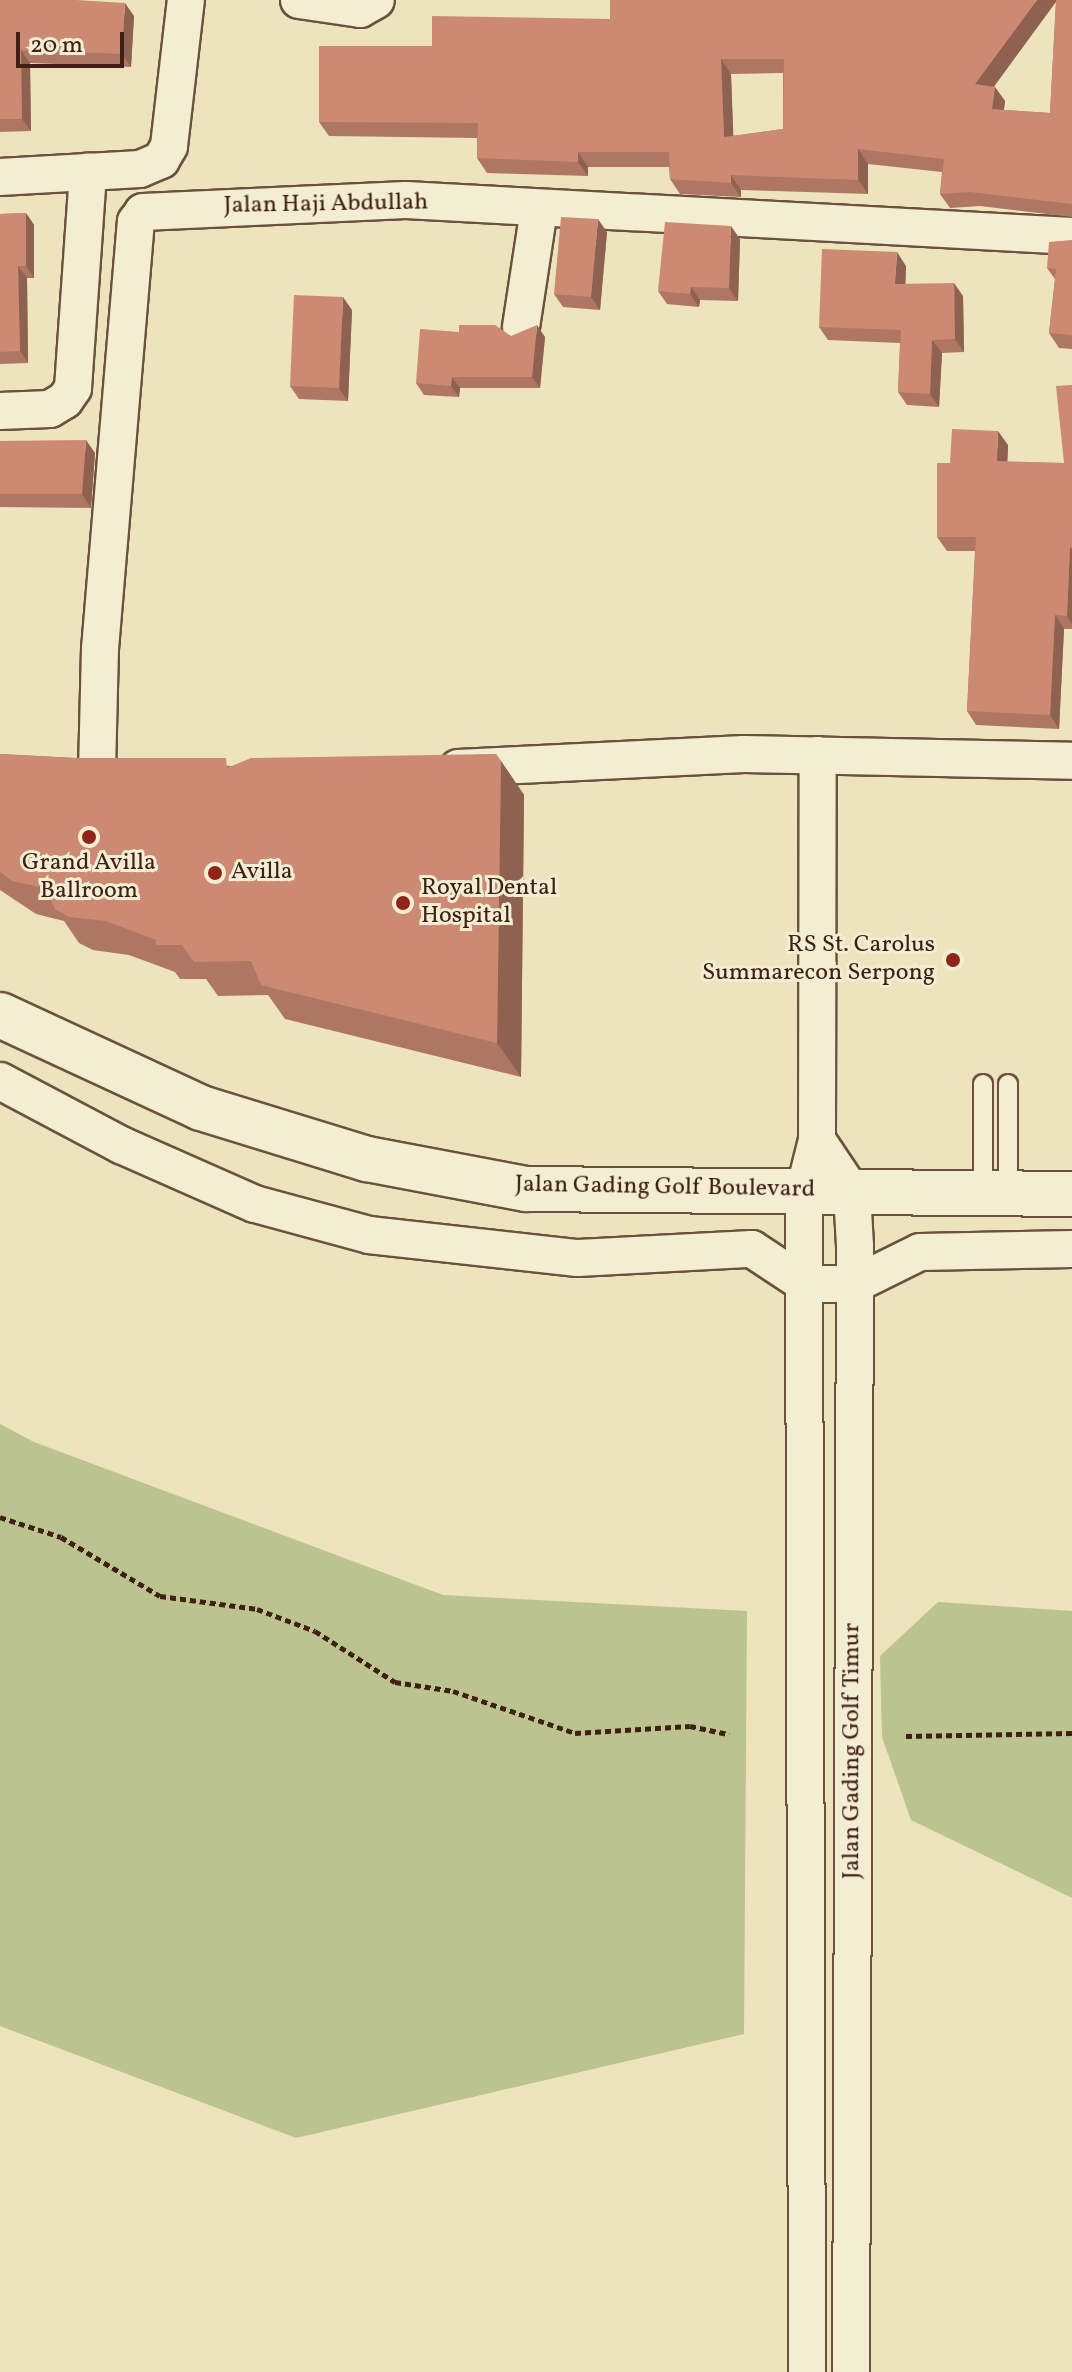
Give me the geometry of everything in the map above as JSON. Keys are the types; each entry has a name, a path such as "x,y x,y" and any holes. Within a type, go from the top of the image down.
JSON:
{"main road":[{"name":"Jalan Gading Golf Boulevard","path":"0,1015 201,1108 367,1159 526,1189 1072,1194"}],"street":[{"path":"0,177 140,169 161,160 169,146 186,0"},
{"path":"299,0 360,9 376,0"},
{"path":"0,411 50,409 65,400 73,388 88,172"},
{"name":"Jalan Haji Abdullah","path":"97,771 100,649 139,217 158,208 406,200 539,210 1072,236"},
{"path":"521,327 539,210"},
{"path":"418,768 818,755 1072,761"},
{"name":"Jalan Gading Golf Timur","path":"807,2372 804,1192 817,1140 818,755"},
{"path":"0,1081 121,1145 255,1204 369,1235 578,1258 752,1249 805,1284 855,1284 920,1252 1072,1249"},
{"path":"817,1140 852,1192"},
{"name":"Jalan Gading Golf Timur","path":"851,2372 855,1284 852,1192"}],"lane":[{"path":"983,1084 996,1193"},
{"path":"996,1193 1008,1084"}],"path":[{"path":"0,1517 61,1537 160,1596 257,1609 315,1631 395,1682 453,1691 575,1733 690,1726 729,1734"},
{"path":"906,1736 1072,1733"}],"green space":[{"path":"0,1424 34,1442 443,1595 747,1611 744,2034 296,2138 0,2026"},
{"path":"938,1602 1072,1611 1072,1898 911,1820 882,1737 880,1656"}],"building":[{"path":"0,0 125,3 122,54 21,50 22,119 0,119"},
{"path":"610,0 1037,0 975,84 995,87 992,109 1050,113 1056,0 1072,0 1072,204 970,192 940,194 944,159 858,149 858,180 731,175 731,183 670,179 669,152 578,152 578,162 477,158 478,123 319,122 319,46 432,46 432,16 610,19","holes":["721,59 784,59 783,129 724,137"]},
{"path":"26,213 26,266 18,266 20,351 0,352 0,214"},
{"path":"561,217 598,219 591,297 554,294"},
{"path":"665,222 731,226 729,288 691,287 690,294 658,291"},
{"path":"1072,240 1072,335 1049,333 1056,269 1047,268 1049,242"},
{"path":"822,249 897,252 895,284 954,283 955,339 932,340 930,394 898,392 901,330 819,327"},
{"path":"294,295 343,297 339,388 290,386"},
{"path":"459,325 495,325 511,336 537,325 532,377 452,377 451,386 416,383 420,329 459,332"},
{"path":"1072,385 1072,547 1067,616 1055,615 1050,715 967,711 976,537 937,537 937,463 950,463 952,429 998,431 997,461 1064,463 1056,386"},
{"path":"86,440 82,494 0,494 0,441"},
{"path":"0,754 72,758 226,758 227,768 251,758 496,754 501,761 497,1043 261,985 251,961 194,962 182,945 156,945 156,940 106,921 69,917 55,909 45,888 12,881 0,872"}],"place":[{"name":"Grand Avilla Ballroom","path":"89,837"},
{"name":"Avilla","path":"215,873"},
{"name":"Royal Dental Hospital","path":"403,903"},
{"name":"RS St. Carolus Summarecon Serpong","path":"953,960"}]}
